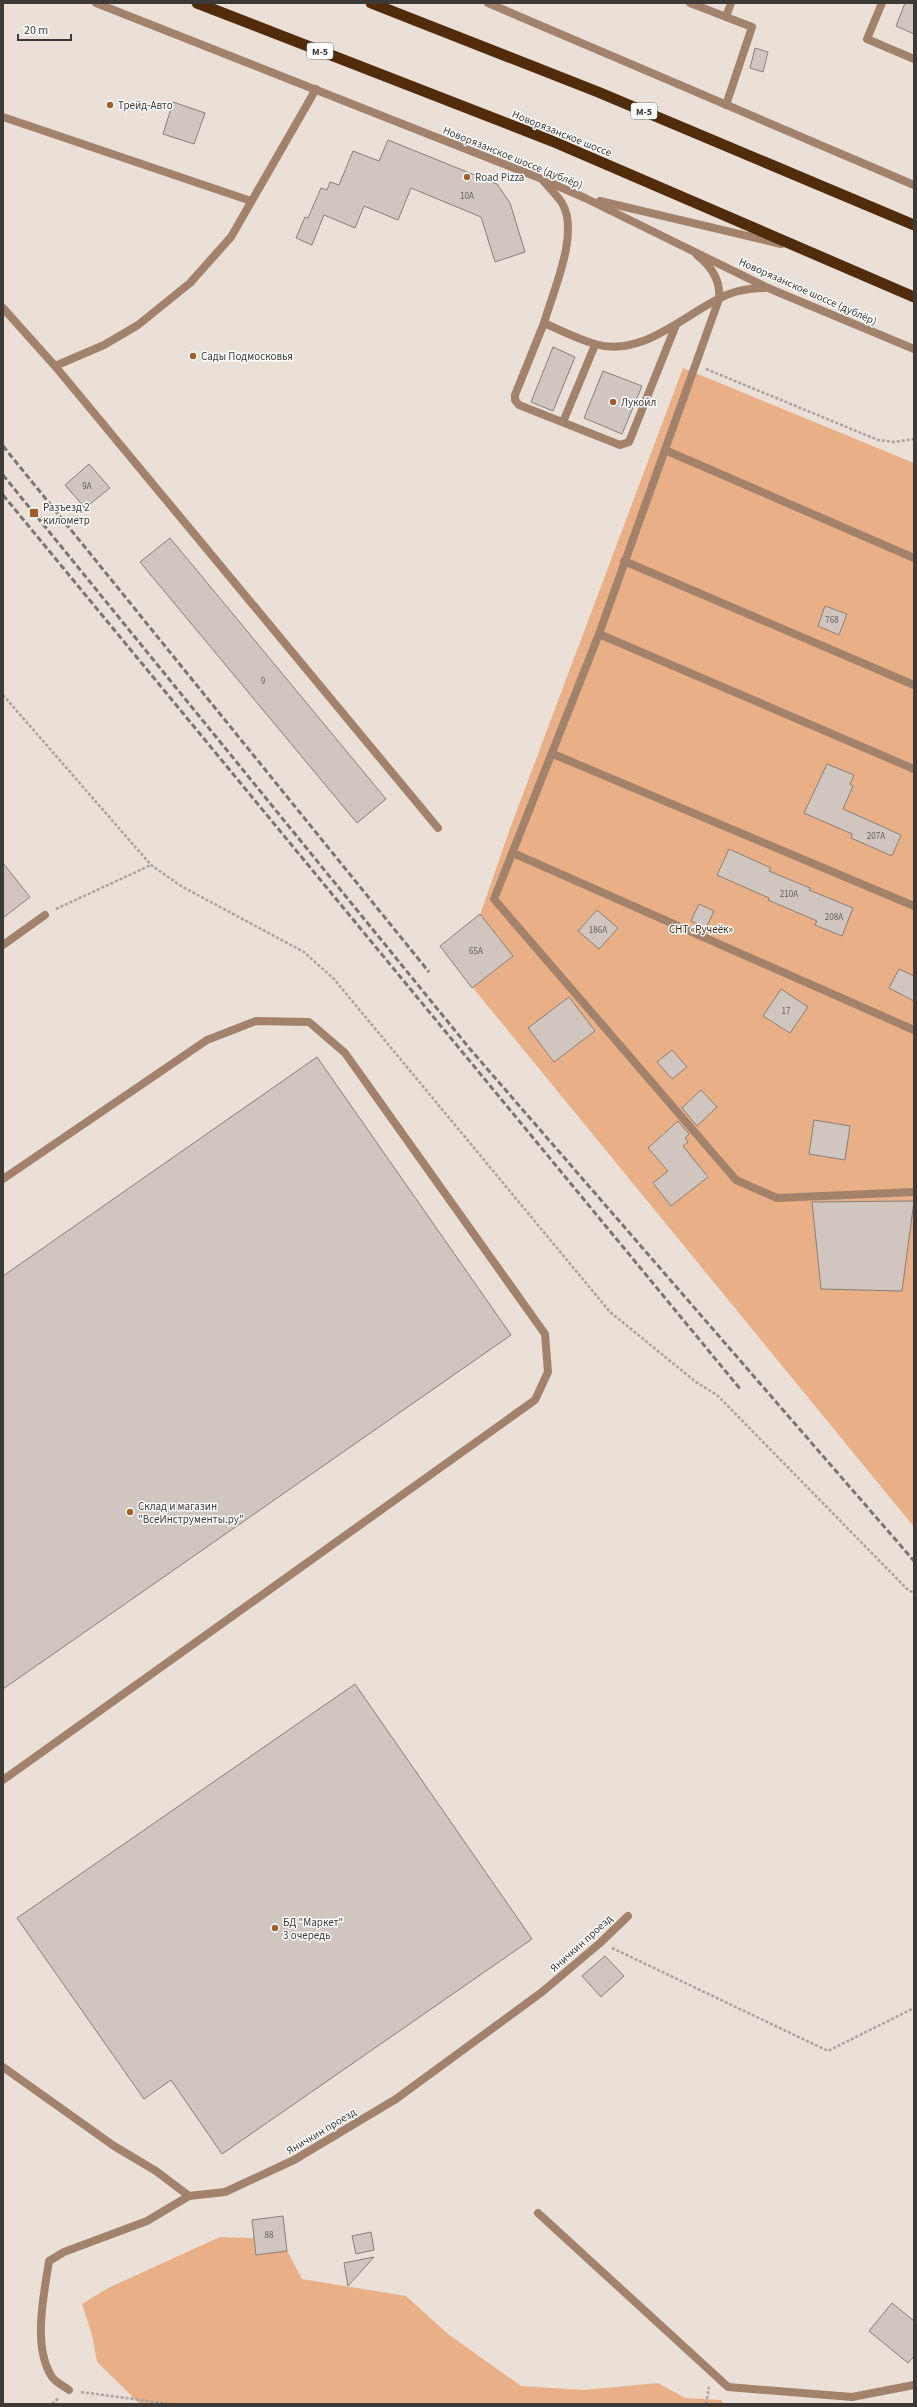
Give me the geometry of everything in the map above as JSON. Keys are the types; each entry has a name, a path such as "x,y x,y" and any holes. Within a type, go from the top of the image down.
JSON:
{"highway":[{"name":"Новорязанское шоссе","path":"197,3 552,141 808,250 914,297"},
{"name":"М-5","path":"371,3 598,92 914,225"}],"street":[{"name":"Новорязанское шоссе (дублёр)","path":"96,3 542,179 585,198 768,288 914,349"},
{"path":"488,3 914,185"},
{"path":"690,3 752,27 726,105"},
{"path":"726,17 731,3"},
{"path":"882,3 867,39 914,58"},
{"path":"55,366 104,345 138,326 190,283 231,237 316,89"},
{"path":"3,117 251,201"},
{"path":"542,179 562,204 568,222 567,247 544,323 515,395 515,400 519,405 620,446 629,442 676,325"},
{"path":"585,198 808,250"},
{"path":"692,251 706,262 717,277 719,283 719,298 599,634 553,754 494,899 736,1180 777,1198 914,1192"},
{"path":"544,323 595,345 614,347 633,344 676,325 719,298 747,288 768,288"},
{"path":"3,308 55,366 438,828"},
{"path":"563,422 595,345"},
{"path":"665,450 914,558"},
{"path":"624,561 914,684"},
{"path":"599,634 914,769"},
{"path":"553,754 914,906"},
{"path":"513,853 914,1030"},
{"path":"3,945 45,915"},
{"path":"3,1179 206,1040 256,1021 309,1022 345,1053 545,1334 548,1372 535,1400 3,1780"},
{"name":"Яничкин проезд","path":"189,2196 225,2192 294,2160 396,2099 542,1992 600,1943 628,1916"},
{"path":"3,2067 114,2146 156,2172 189,2196 147,2221 64,2252 49,2261 40,2325 45,2358 52,2377 69,2390"},
{"path":"538,2213 728,2387 850,2401 914,2385"}],"path":[{"path":"696,365 878,440 894,442 914,438"},
{"path":"3,695 151,865 180,886 304,952 334,979 610,1312 696,1382 717,1395 909,1591 914,1592"},
{"path":"45,915 151,865"},
{"path":"600,1943 828,2051 914,2008"},
{"path":"69,2390 171,2404"}],"green space":[{"name":"СНТ «Ручеёк»","path":"683,368 914,463 914,1527 460,972 511,826"},
{"path":"220,2237 281,2239 302,2279 406,2296 448,2334 521,2386 583,2390 658,2383 685,2398 721,2400 724,2404 140,2404 97,2362 92,2335 82,2304 108,2288"}],"building":[{"path":"905,3 914,3 914,34 896,26"},
{"path":"755,48 768,52 763,72 750,68"},
{"path":"173,102 205,113 194,144 163,134"},
{"path":"388,140 497,184 510,203 525,252 495,262 481,217 411,188 398,220 364,206 355,228 324,215 312,245 296,238 305,217 308,218 321,188 327,190 330,182 339,185 353,151 379,161"},
{"path":"553,347 575,357 553,411 531,402"},
{"name":"Лукойл","path":"603,371 642,386 622,434 584,418"},
{"path":"89,464 110,488 85,508 65,485"},
{"path":"170,538 386,799 357,823 140,562"},
{"path":"825,606 847,614 839,635 818,626"},
{"path":"827,764 854,775 850,784 853,786 843,809 901,835 892,856 851,838 852,834 804,813"},
{"path":"729,849 771,868 769,871 810,888 809,890 853,908 842,936 815,925 817,921 768,900 769,898 717,875"},
{"path":"3,863 30,897 3,918"},
{"path":"699,904 714,911 706,928 691,921"},
{"path":"597,910 618,928 599,949 578,931"},
{"path":"480,914 513,956 472,988 440,946"},
{"path":"899,969 914,976 914,1001 889,988"},
{"path":"781,989 808,1007 790,1033 763,1016"},
{"path":"569,997 595,1031 554,1062 528,1028"},
{"path":"672,1050 687,1067 672,1079 657,1062"},
{"name":"Склад и магазин \"ВсеИнструменты.ру\"","path":"317,1057 511,1335 3,1689 3,1276"},
{"path":"701,1090 717,1107 697,1126 682,1108"},
{"path":"814,1120 850,1126 845,1160 809,1154"},
{"path":"678,1121 689,1134 685,1138 688,1142 683,1146 708,1177 671,1206 653,1183 668,1171 648,1148"},
{"path":"914,1201 902,1291 821,1289 812,1202"},
{"name":"БД \"Маркет\" 3 очередь","path":"355,1684 532,1939 222,2154 171,2080 144,2099 17,1918"},
{"path":"605,1956 624,1976 601,1997 582,1976"},
{"path":"283,2216 287,2251 256,2255 252,2220"},
{"path":"371,2232 374,2250 356,2254 352,2236"},
{"path":"374,2257 348,2286 344,2263"},
{"path":"892,2303 914,2321 914,2356 908,2363 869,2331"}],"railway":[{"path":"3,446 429,972"},
{"path":"3,475 470,1049 914,1561"},
{"path":"3,495 741,1390"}],"place":[{"name":"Трейд-Авто","path":"110,105"},
{"name":"Road Pizza","path":"467,177"},
{"name":"Сады Подмосковья","path":"193,356"},
{"name":"Лукойл","path":"613,402"},
{"name":"Разъезд 2 километр","path":"34,513"},
{"name":"Склад и магазин \"ВсеИнструменты.ру\"","path":"130,1512"},
{"name":"БД \"Маркет\" 3 очередь","path":"275,1928"}]}
